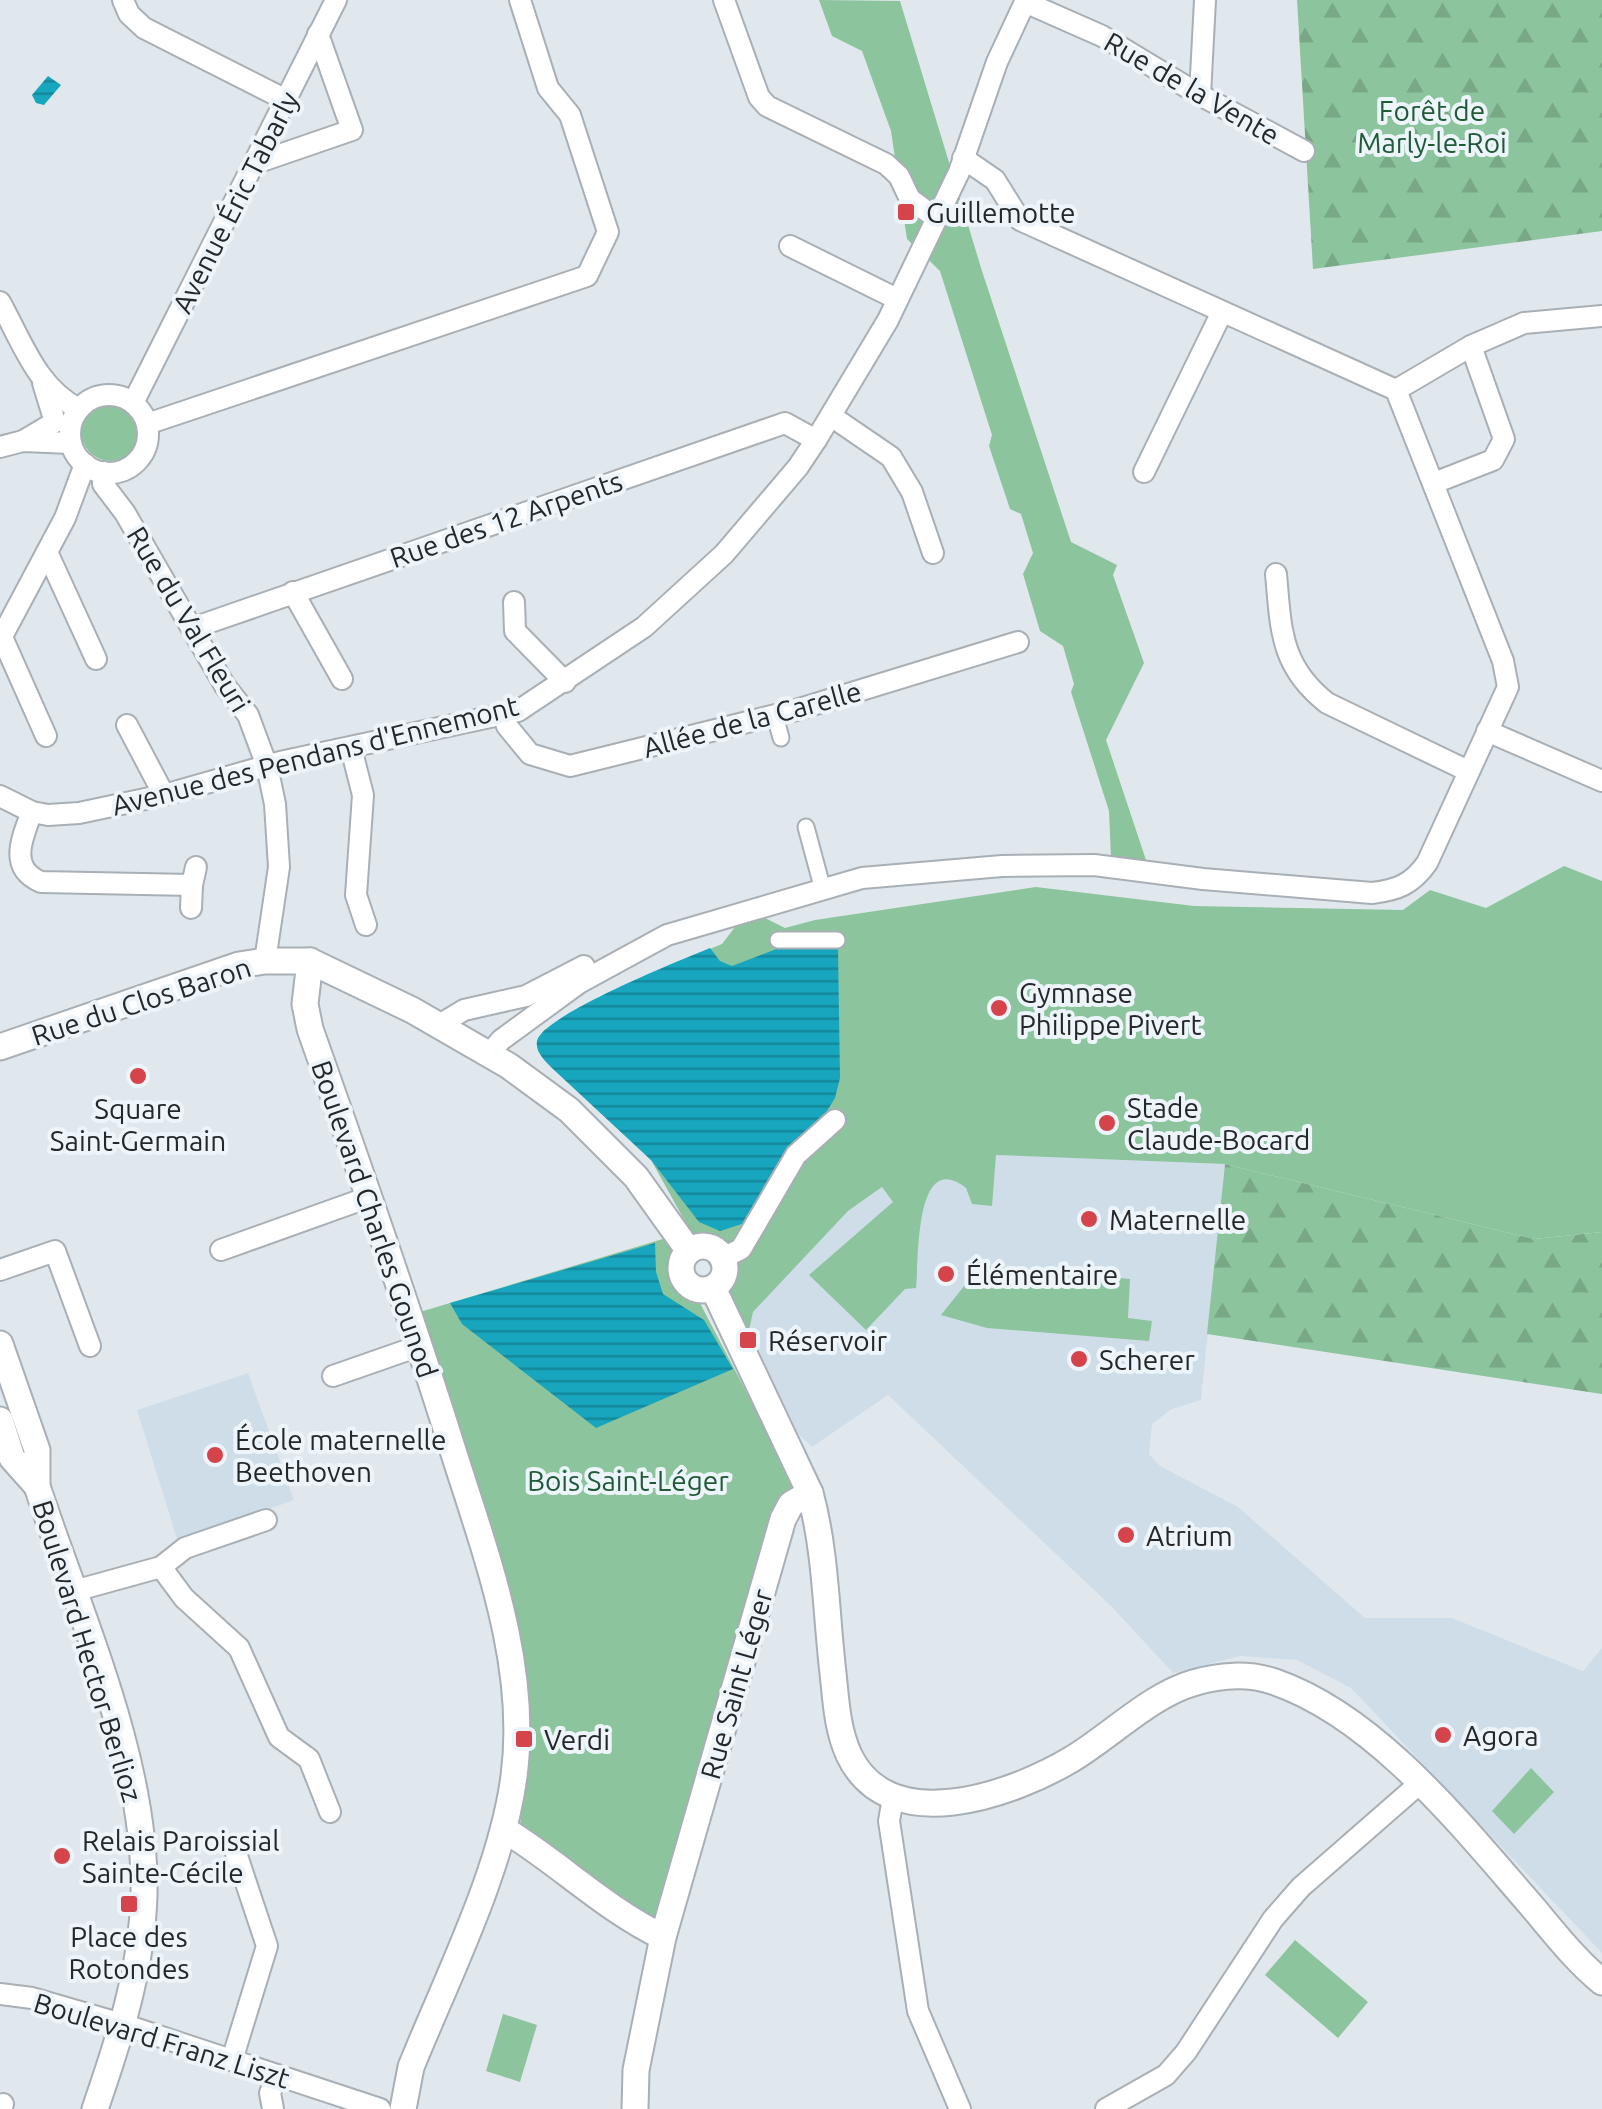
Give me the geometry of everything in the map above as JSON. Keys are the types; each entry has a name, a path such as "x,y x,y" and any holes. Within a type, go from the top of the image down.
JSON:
{"street":[{"path":"123,0 129,14 144,28 288,101"},
{"name":"Avenue Éric Tabarly","path":"133,404 336,0"},
{"path":"147,424 587,276 608,232 570,115 548,88 520,0"},
{"path":"724,0 759,97 767,106 886,164 898,176 910,200 936,218"},
{"path":"1200,96 1206,0"},
{"name":"Avenue des Pendans d'Ennemont","path":"0,796 32,812 79,813 164,795 267,766 503,714 518,710 565,682 644,627 700,578 762,511 831,416 898,299 936,218 963,158 996,62 1025,1"},
{"name":"Rue de la Vente","path":"1025,1 1102,36 1200,96 1304,151"},
{"path":"256,163 352,130 318,34"},
{"path":"488,1054 578,982 667,935 862,878 1002,866 1094,864 1203,879 1372,893 1394,890 1414,881 1427,863 1508,687 1503,661 1396,390 1020,220 995,180 963,158"},
{"path":"790,246 898,299"},
{"path":"0,302 43,381 68,417 71,444"},
{"path":"1144,472 1222,312"},
{"path":"1396,390 1471,346 1524,323 1602,316"},
{"path":"1434,483 1493,460 1504,439 1471,346"},
{"path":"24,441 99,396 123,398 133,404 147,424 146,446 141,456 104,469 64,518 1,638 46,736"},
{"path":"831,416 891,458 912,492 933,552"},
{"name":"Rue des 12 Arpents","path":"193,628 786,423 816,440"},
{"path":"0,446 24,441 71,444 104,469"},
{"name":"Rue du Val Fleuri","path":"104,469 122,494 124,513 226,686 248,715 267,766 275,804 279,868 274,961"},
{"path":"48,552 96,659"},
{"path":"1276,574 1286,654 1312,692 1327,703 1468,771"},
{"path":"293,592 342,680"},
{"path":"514,602 515,631 565,682"},
{"name":"Allée de la Carelle","path":"503,714 507,726 530,754 570,766 775,716 1018,642"},
{"path":"775,716 782,738"},
{"path":"127,725 164,795"},
{"path":"1487,731 1602,781"},
{"path":"351,748 363,795 356,895 366,925"},
{"path":"32,812 19,860 30,877 54,884 194,876 191,908"},
{"path":"806,827 823,890"},
{"path":"778,940 836,940"},
{"path":"310,961 439,1025 568,1110 636,1177 689,1252"},
{"name":"Rue du Clos Baron","path":"0,1048 239,965 310,961"},
{"name":"Boulevard Charles Gounod","path":"310,961 305,1004 310,1029 495,1582 512,1662 516,1761 504,1830 411,2068 403,2109"},
{"path":"439,1025 464,1010 526,996 592,962"},
{"path":"732,1253 707,1246 689,1252 682,1263 683,1277 692,1288 713,1288 796,1155 836,1120"},
{"path":"221,1250 369,1197"},
{"path":"0,1270 55,1251 90,1346"},
{"path":"713,1288 810,1493 819,1526 838,1721 856,1765 893,1798 922,1805 960,1802 1024,1783 1070,1760 1173,1691 1192,1683 1236,1675 1274,1682 1322,1705 1372,1739 1419,1784 1602,1982"},
{"name":"Boulevard Hector Berlioz","path":"0,1344 37,1450 37,1486 127,1756 143,1852 144,1897 136,1970 96,2109"},
{"path":"333,1376 419,1346"},
{"name":"Boulevard Hector Berlioz","path":"0,1420 12,1458 37,1486"},
{"name":"Rue Saint Léger","path":"634,2109 636,2070 662,1937 783,1520 791,1504 810,1493"},
{"path":"74,1591 161,1567 186,1548 266,1520"},
{"path":"161,1567 184,1598 239,1648 279,1737 309,1759 330,1812"},
{"path":"1106,2109 1166,2074 1186,2052 1273,1918 1302,1887 1419,1784"},
{"path":"893,1798 890,1822 918,2011 960,2109"},
{"path":"504,1830 541,1852 628,1918 662,1937"},
{"path":"232,2060 267,1946 233,1844"},
{"name":"Boulevard Franz Liszt","path":"0,1994 32,1998 122,2024 380,2109"},
{"path":"273,2109 270,2094 277,2075"}],"shaded area":[{"path":"977,1154 1225,1164 1201,1400 1172,1409 1152,1424 1149,1454 1160,1466 1238,1507 1365,1618 1452,1618 1583,1671 1602,1648 1602,1953 1351,1688 1297,1660 1240,1656 1173,1673 1112,1607 888,1395 812,1447 784,1420 748,1335 753,1312 848,1211 909,1168"},
{"name":"École maternelle Beethoven","path":"248,1373 294,1500 178,1542 137,1410"}],"green space":[{"path":"819,0 900,1 982,271 1071,542 1117,565 1113,575 1144,663 1106,740 1147,863 1111,858 1109,811 1071,692 1074,684 1063,646 1040,631 1023,574 1033,553 1021,514 1010,509 989,446 992,435 940,271 907,239 891,131 862,51 832,36"},
{"name":"Forêt de Marly-le-Roi","path":"1297,0 1602,0 1602,231 1313,269"},
{"path":"111,401 132,410 141,431 132,452 111,461 90,452 81,431 90,410"},
{"name":"Stade Claude-Bocard","path":"1564,866 1602,881 1602,1232 1534,1239 1225,1164 996,1155 992,1206 972,1204 966,1188 949,1179 937,1183 928,1195 919,1234 916,1288 905,1289 866,1330 809,1275 893,1202 882,1187 848,1211 753,1312 748,1335 651,1160 538,1051 537,1041 544,1030 626,984 722,944 738,923 763,917 785,928 815,920 1036,887 1194,906 1403,910 1430,890 1486,908"},
{"path":"1225,1164 1534,1239 1602,1232 1602,1394 1207,1334"},
{"name":"Bois Saint-Léger","path":"666,1238 796,1487 656,1922 520,1828 527,1747 525,1683 485,1506 420,1312"},
{"path":"981,1265 1130,1279 1128,1318 1152,1321 1149,1341 987,1328 941,1315"},
{"path":"1531,1768 1554,1792 1514,1834 1492,1811"},
{"path":"1295,1940 1368,2002 1338,2038 1265,1975"},
{"path":"503,2014 537,2025 520,2082 486,2071"}],"water":[{"path":"48,76 61,85 44,105 36,103 32,95"},
{"path":"834,944 838,948 840,1078 835,1098 822,1119 791,1145 765,1198 748,1222 720,1231 699,1222 651,1160 552,1068 538,1049 537,1041 545,1030 562,1017 710,948 720,961 732,966 779,948"},
{"path":"655,1243 656,1272 663,1294 704,1320 733,1369 596,1428 462,1324 450,1303"}],"place":[{"name":"Guillemotte","path":"906,212"},
{"name":"Gymnase Philippe Pivert","path":"999,1008"},
{"name":"Square Saint-Germain","path":"138,1076"},
{"name":"Stade Claude-Bocard","path":"1107,1123"},
{"name":"Maternelle","path":"1089,1219"},
{"name":"Élémentaire","path":"946,1274"},
{"name":"Réservoir","path":"748,1340"},
{"name":"Scherer","path":"1079,1359"},
{"name":"École maternelle Beethoven","path":"215,1455"},
{"name":"Atrium","path":"1126,1535"},
{"name":"Agora","path":"1443,1735"},
{"name":"Verdi","path":"524,1739"},
{"name":"Relais Paroissial Sainte-Cécile","path":"62,1856"},
{"name":"Place des Rotondes","path":"129,1904"}]}
